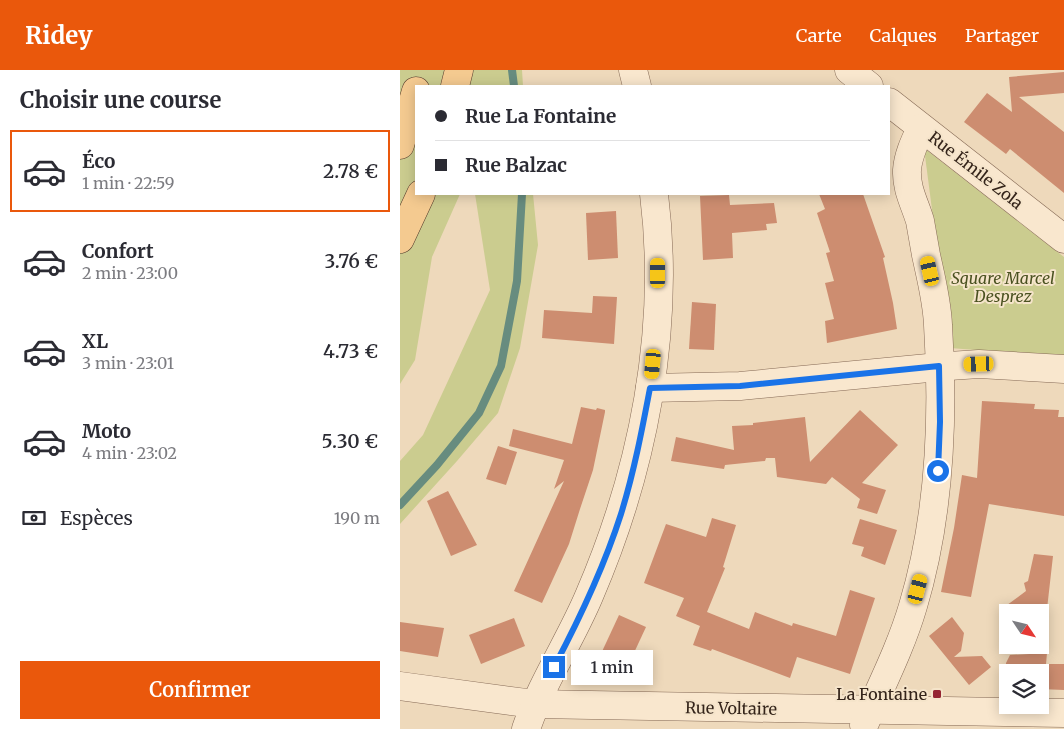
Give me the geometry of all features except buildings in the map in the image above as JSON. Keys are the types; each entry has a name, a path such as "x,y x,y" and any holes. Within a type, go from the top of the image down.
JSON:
{"main road":[{"path":"418,85 422,70"},
{"path":"455,85 459,70"},
{"path":"400,145 415,94"},
{"path":"400,239 421,195"}],"street":[{"path":"633,70 636,85"},
{"path":"849,70 868,85"},
{"name":"Rue Émile Zola","path":"890,103 1064,239"},
{"path":"866,719 900,642 913,607 928,549 938,471 940,422 939,366 942,324 920,221 909,191 907,170 911,151 921,128"},
{"path":"530,717 568,641 606,556 631,478 650,388 656,331 658,288 654,195"},
{"path":"650,388 740,386 939,366 980,357 1064,369"},
{"name":"Rue Voltaire","path":"400,686 530,717 866,719 1064,712"}],"green space":[{"path":"400,70 522,70 523,85 415,85 415,195 460,195 432,257 415,360 400,384"},
{"name":"Square Marcel Desprez","path":"924,148 1064,257 1064,357 950,348"},
{"path":"475,195 533,195 538,245 520,348 498,413 400,524 400,461 423,435 490,290"}],"waterway":[{"path":"512,70 514,85"},
{"path":"400,505 437,465 479,413 501,366 517,281 522,195"}],"place":[{"name":"La Fontaine","path":"937,694"}],"route":[{"path":"554,667 589,598 621,514 640,439 650,388 740,386 797,382 939,366 940,422 938,471"}]}
